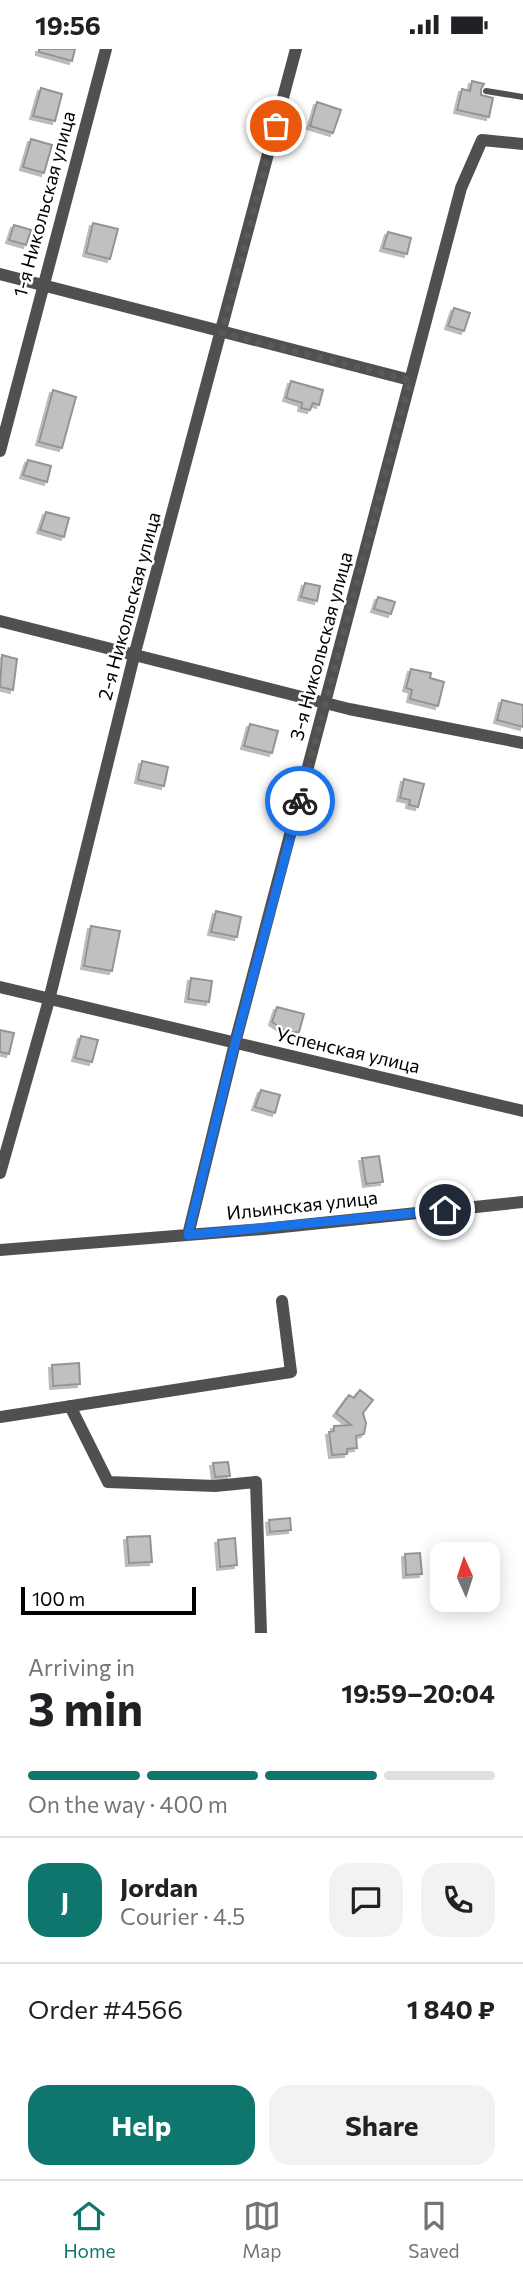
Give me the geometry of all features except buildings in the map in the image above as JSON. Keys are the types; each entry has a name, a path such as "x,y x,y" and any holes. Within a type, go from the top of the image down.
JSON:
{"street":[{"name":"1-я Никольская улица","path":"0,451 106,49"},
{"name":"2-я Никольская улица","path":"0,1173 49,1000 134,656 296,49"},
{"name":"3-я Никольская улица","path":"188,1235 235,1044 461,188 482,140 523,144"},
{"path":"0,274 410,380"},
{"path":"0,621 326,703 523,743"},
{"name":"Успенская улица","path":"0,988 523,1111"},
{"name":"Ильинская улица","path":"0,1250 188,1235 523,1202"},
{"path":"0,1417 291,1372 282,1301"},
{"path":"70,1406 107,1482 215,1486 256,1482 261,1633"}],"lane":[{"path":"486,91 523,97"}],"way so far":[{"path":"276,126 222,333 410,380 300,801"}],"route":[{"path":"300,801 235,1044 188,1235 445,1210"}]}
